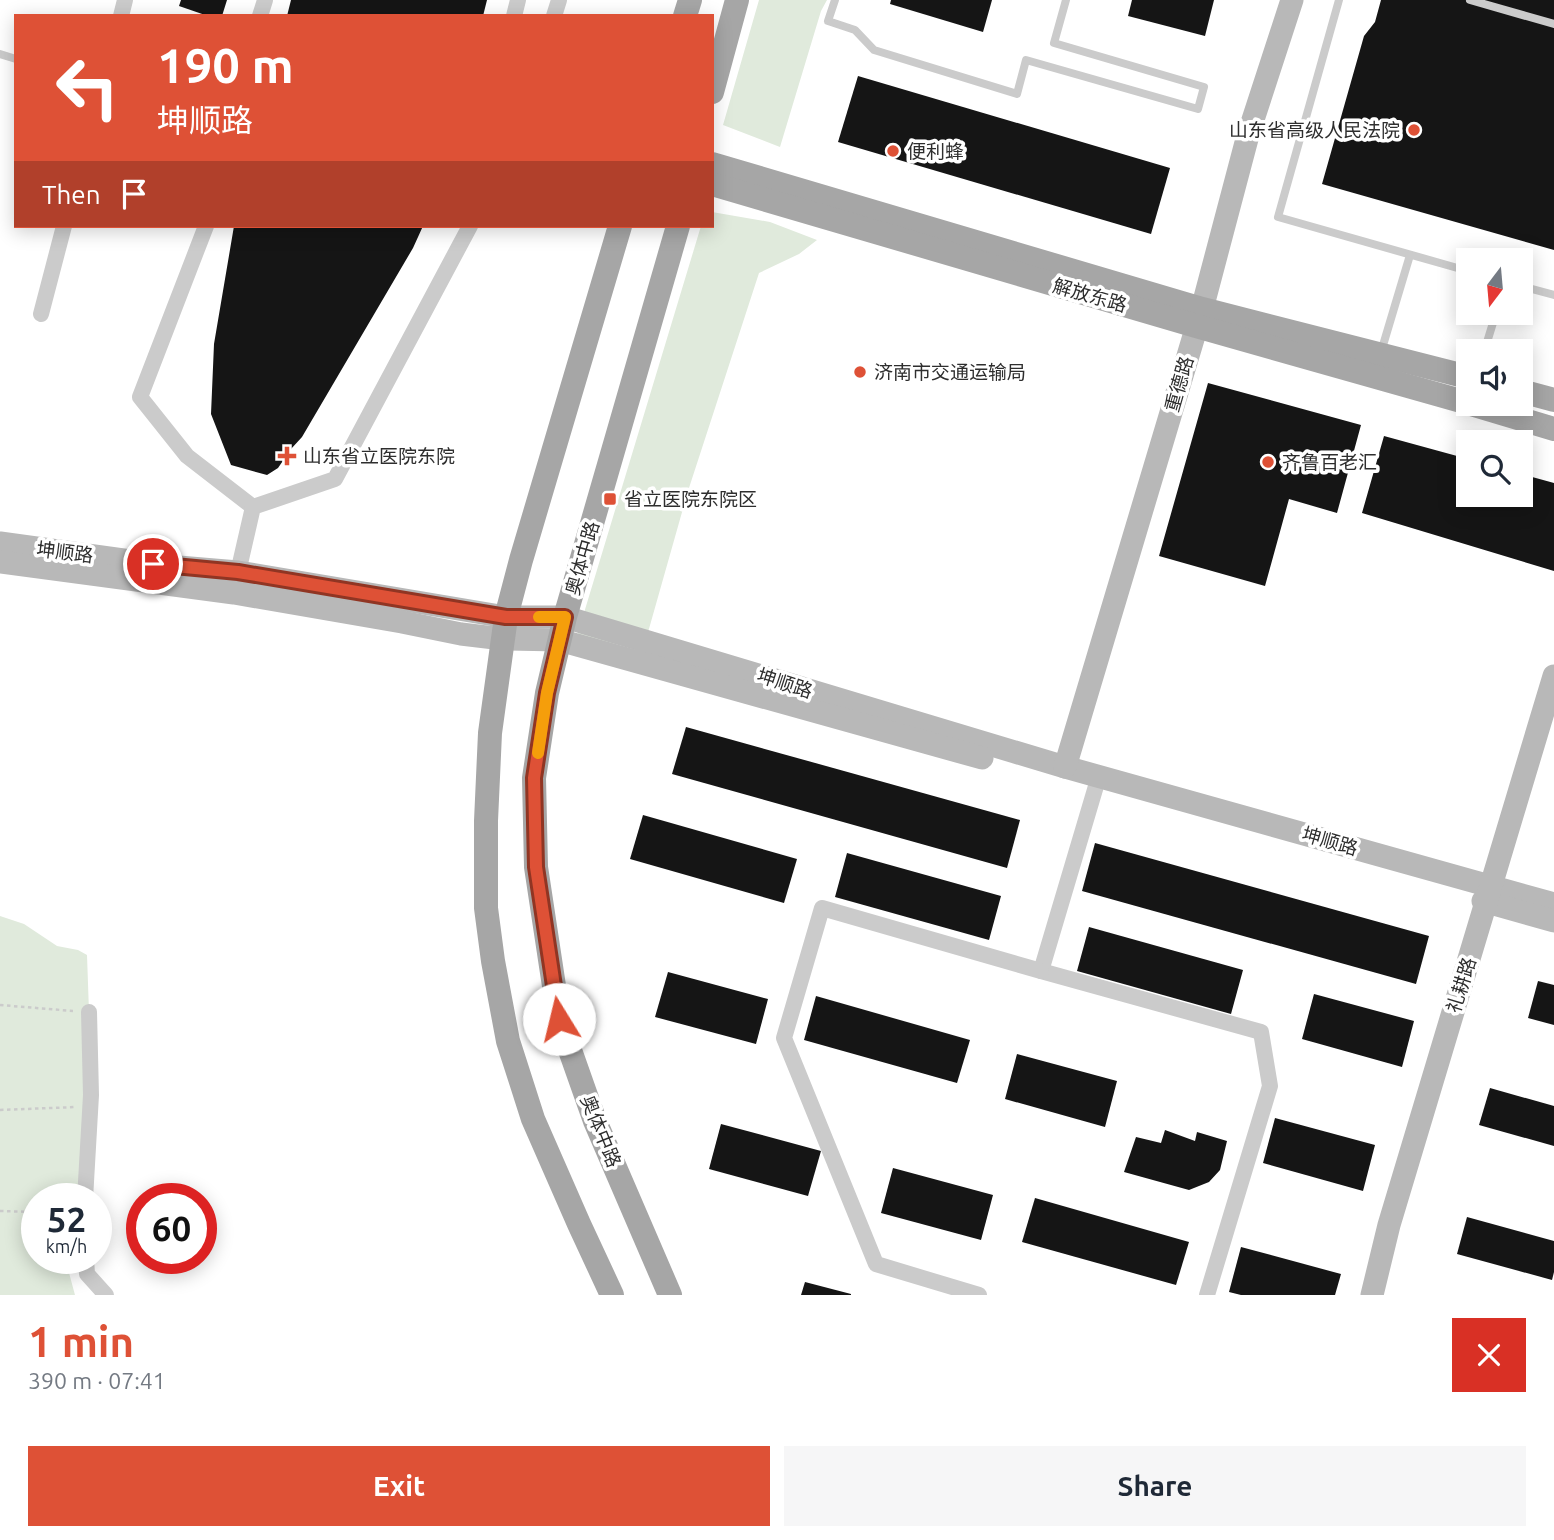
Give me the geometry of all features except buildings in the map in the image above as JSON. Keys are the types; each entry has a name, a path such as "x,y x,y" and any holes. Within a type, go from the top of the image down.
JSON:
{"main road":[{"path":"714,85 737,0"},
{"name":"解放东路","path":"714,165 1456,400"},
{"name":"解放东路","path":"714,185 1199,318 1380,355 1456,374"},
{"path":"612,1295 533,1119 508,1041 486,908 486,821 490,733 505,628 521,560 619,228"},
{"name":"奥体中路","path":"670,1295 595,1121 559,1019 536,867 534,778 547,693 562,629 677,228"},
{"path":"1533,394 1554,400"},
{"name":"解放东路","path":"1510,416 1554,429"}],"street":[{"name":"重德路","path":"1065,767 1199,318 1248,135 1292,0"},
{"path":"41,314 63,228"},
{"path":"205,228 140,397 187,456 253,507"},
{"path":"253,507 335,479 469,228"},
{"path":"236,582 253,507"},
{"name":"坤顺路","path":"0,543 167,566 236,582 505,628 562,629 1065,767 1097,783"},
{"name":"坤顺路","path":"0,562 236,582"},
{"name":"坤顺路","path":"562,629 597,649 1097,783 1488,894 1554,921"},
{"name":"礼耕路","path":"1372,1295 1389,1225 1554,676"},
{"path":"1041,971 1097,783"},
{"name":"坤顺路","path":"1488,894 1554,904"},
{"path":"979,1295 876,1264 784,1038 822,908 1261,1032 1270,1086 1207,1295"},
{"path":"86,1183 91,1107 89,1012"},
{"path":"87,1274 106,1295"}],"lane":[{"path":"835,0 828,21 855,30 874,50 1017,94 1026,60 1198,109 1204,87 1054,43 1066,0"},
{"path":"1339,0 1278,217 1456,268"},
{"path":"1470,0 1554,24"},
{"path":"1380,355 1410,255"},
{"path":"1533,289 1554,295"}],"path":[{"path":"0,1005 89,1012"},
{"path":"0,1110 91,1107"},
{"path":"0,1209 21,1211"}],"green space":[{"path":"759,0 827,0 821,11 780,147 723,125"},
{"path":"714,212 770,222 817,240 799,254 759,273 688,491 643,650 577,636 700,228 714,228"},
{"path":"0,916 24,924 57,946 78,950 87,955 89,1012 87,1183 21,1183 21,1274 69,1274 75,1295 0,1295"}],"slow traffic":[{"path":"538,753 547,693 565,617 539,617"}],"place":[{"name":"山东省高级人民法院","path":"1414,130"},
{"name":"便利蜂","path":"893,151"},
{"name":"济南市交通运输局","path":"860,372"},
{"name":"山东省立医院东院","path":"287,456"},
{"name":"齐鲁百老汇","path":"1268,462"},
{"name":"省立医院东院区","path":"610,499"}],"route":[{"path":"153,564 238,572 506,617 565,617 547,693 534,778 536,867 559,1019"}]}
